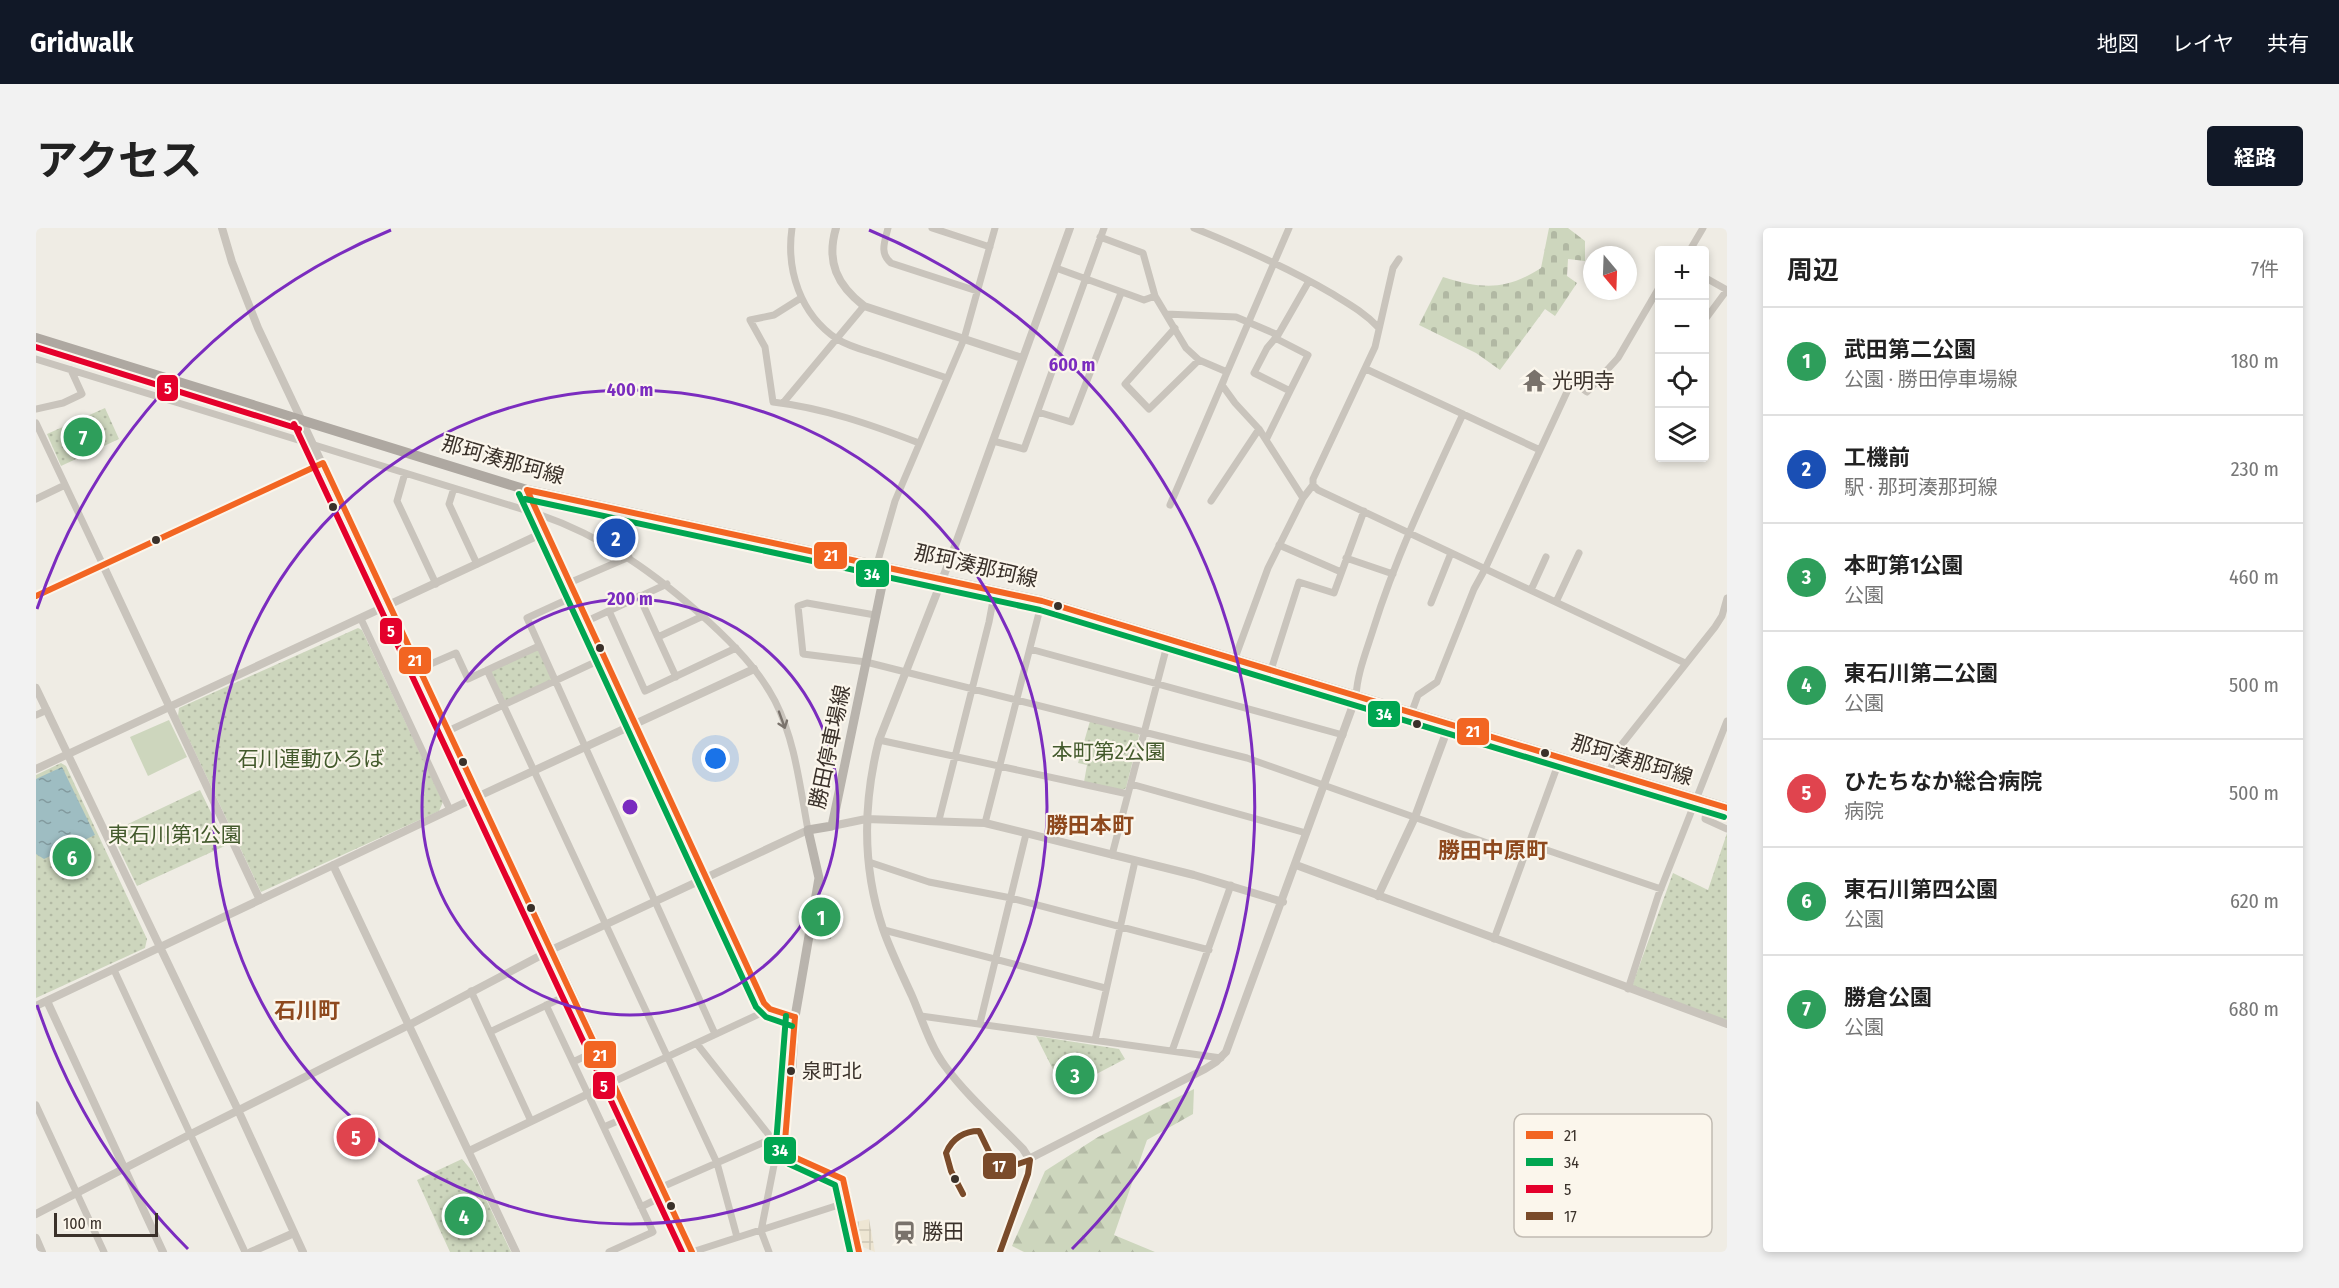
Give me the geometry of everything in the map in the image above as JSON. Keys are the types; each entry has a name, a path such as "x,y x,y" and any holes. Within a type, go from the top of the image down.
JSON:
{"main road":[{"name":"那珂湊那珂線","path":"36,338 527,490 1042,601 1727,808"},
{"name":"勝田停車場線","path":"783,1148 795,1017 819,878 808,830 832,826 866,662 882,565"},
{"path":"783,1148 794,1157 843,1179 848,1202"}],"street":[{"path":"222,228 241,288 691,1252 848,1202 859,1252"},
{"path":"792,228 791,267 801,298 815,318 838,339 946,378"},
{"path":"836,228 832,248 837,276 847,292 864,306 1022,358"},
{"path":"888,228 883,249 885,258 891,263 977,291"},
{"path":"932,228 990,247"},
{"path":"882,565 895,501 964,339 995,228"},
{"path":"1000,1252 1028,1174 1030,1160 1023,1149 946,1068 884,930 873,894 866,819 879,740 943,578 1070,228"},
{"path":"993,441 1024,449 1104,228"},
{"path":"1194,228 1309,280 1368,315 1379,328"},
{"path":"1170,505 1289,228"},
{"path":"1692,246 1703,228"},
{"path":"1100,237 1143,253 1155,296 1186,348 1199,360 1227,372"},
{"path":"1235,658 1268,568 1303,498 1313,485 1313,479 1338,424 1366,369 1379,328 1393,268 1399,259"},
{"path":"1056,268 1144,300 1155,296"},
{"path":"1290,391 1254,373 1309,280"},
{"path":"1709,280 1727,290 1709,314"},
{"path":"1038,412 1071,422 1121,292"},
{"path":"1412,714 1418,695 1437,682 1474,590 1572,381 1587,392 1618,358 1655,292"},
{"path":"801,298 774,315 750,320 765,347 773,402 865,422 919,443"},
{"path":"783,403 864,306"},
{"path":"1166,314 1236,317 1248,321 1308,355 1266,440"},
{"path":"1175,328 1125,384 1149,409 1199,360"},
{"path":"36,359 538,514 564,524 629,557 667,584 703,616 754,669 776,703 787,733 795,760 808,830 551,950 409,1025 36,1214"},
{"path":"1366,369 1540,450"},
{"path":"36,409 63,403 82,394 72,370"},
{"path":"1222,385 1266,440 1303,498"},
{"path":"1017,1165 1205,1069 1226,1052 1343,735 1356,697 1361,669 1393,574 1408,534 1463,414"},
{"path":"36,423 260,900"},
{"path":"1211,501 1258,429"},
{"path":"36,596 323,463"},
{"path":"405,473 397,501 436,584"},
{"path":"36,499 65,485"},
{"path":"1313,485 1318,490 1408,534 1685,663"},
{"path":"454,488 449,504 477,564"},
{"path":"527,490 764,1003 770,1009 795,1017"},
{"path":"1271,670 1299,582 1334,593 1364,512"},
{"path":"36,769 545,532"},
{"path":"1280,544 1341,572"},
{"path":"1431,603 1451,553"},
{"path":"1556,602 1579,553"},
{"path":"569,583 629,557"},
{"path":"1531,590 1546,557"},
{"path":"1347,558 1393,574"},
{"path":"587,621 667,584"},
{"path":"939,820 995,590"},
{"path":"575,596 527,618 715,1034"},
{"path":"639,596 676,676"},
{"path":"1609,773 1619,748 1718,622 1727,598"},
{"path":"985,823 1042,601"},
{"path":"875,615 807,603 798,606 803,654 866,662 1247,758 1324,783 1524,856"},
{"path":"609,611 645,691 736,648"},
{"path":"658,637 703,616"},
{"path":"361,619 450,810"},
{"path":"1112,855 1169,638"},
{"path":"419,669 456,653 468,679 539,646"},
{"path":"1030,649 1343,735"},
{"path":"448,731 604,658"},
{"path":"36,1006 479,796 754,669"},
{"path":"487,670 717,1162 737,1237"},
{"path":"36,688 238,1110 303,1252"},
{"path":"36,715 46,710"},
{"path":"1628,989 1661,890 1727,721"},
{"path":"1378,896 1415,817 1449,725"},
{"path":"879,740 1128,794"},
{"path":"1494,939 1560,759"},
{"path":"1131,784 1306,833"},
{"path":"1707,802 1705,819 1727,829"},
{"path":"832,826 866,819 985,823 1231,885 1283,902"},
{"path":"980,1023 1026,834"},
{"path":"1529,844 1661,890"},
{"path":"1095,1040 1135,861"},
{"path":"869,862 929,882 1011,898 1209,950"},
{"path":"333,865 516,1252"},
{"path":"1296,865 1727,1024"},
{"path":"1172,1051 1231,885"},
{"path":"884,930 1105,988"},
{"path":"114,970 245,1252"},
{"path":"471,991 531,1121"},
{"path":"490,1032 572,993"},
{"path":"47,1001 163,1252"},
{"path":"546,1005 652,1232 609,1252"},
{"path":"469,1151 770,1009"},
{"path":"921,1016 1221,1058"},
{"path":"697,1044 771,1139 783,1148 775,1160 761,1231 769,1252"},
{"path":"573,1062 598,1050"},
{"path":"36,1105 104,1252"},
{"path":"604,1127 629,1116"},
{"path":"641,1207 664,1191 717,1162 771,1139"},
{"path":"851,1252 854,1232"},
{"path":"251,1252 294,1233"},
{"path":"36,1238 42,1252"}],"green space":[{"path":"1549,228 1568,228 1585,241 1583,261 1568,259 1567,276 1577,283 1555,316 1545,309 1500,370 1476,353 1419,325 1443,277 1470,284 1493,286 1516,281 1541,268"},
{"path":"105,408 119,439 61,466 47,434"},
{"name":"石川運動ひろば","path":"358,628 362,630 443,802 439,811 261,892 178,716 179,708"},
{"path":"539,646 556,682 504,706 487,670"},
{"path":"169,720 187,757 148,776 130,737"},
{"name":"本町第2公園","path":"1090,721 1139,736 1126,788 1121,791 1084,782 1087,765 1078,763"},
{"path":"61,763 66,766 147,939 145,948 36,998 36,775"},
{"name":"東石川第1公園","path":"200,790 227,845 137,886 111,832"},
{"path":"1727,833 1727,1021 1632,986 1673,873 1708,890"},
{"path":"818,896 824,896 831,939 812,938"},
{"path":"1036,1036 1119,1049 1125,1059 1064,1091"},
{"path":"1194,1089 1193,1114 1147,1140 1114,1235 1155,1252 1024,1252 1012,1246 1045,1171 1098,1137"},
{"path":"462,1159 473,1172 511,1252 450,1252 417,1180"}],"shaded area":[{"path":"869,1219 875,1252 863,1247 856,1222"}],"water":[{"path":"62,767 95,835 44,859 36,854 36,779"}],"transit line":[{"name":"5","path":"36,347 299,429"},
{"name":"5","path":"294,424 682,1252"},
{"name":"21","path":"323,463 692,1252"},
{"name":"21","path":"36,596 323,463"},
{"name":"21","path":"527,490 1042,601 1727,808"},
{"name":"21","path":"527,490 764,1003 770,1009 795,1017"},
{"name":"34","path":"519,494 756,1007 766,1017 792,1026"},
{"name":"34","path":"525,499 1040,610 1724,817"},
{"name":"34","path":"786,1016 776,1144 789,1164 835,1185 850,1252"},
{"name":"21","path":"795,1017 785,1141 794,1157 843,1179 859,1252"},
{"name":"17","path":"963,1194 951,1171 946,1153 955,1139 964,1134 979,1131 998,1166 1015,1165 1030,1160 1028,1174 1000,1252"}],"place":[{"name":"光明寺","path":"1534,381"},
{"name":"勝倉公園","path":"83,437"},
{"name":"工機前","path":"616,538"},
{"name":"東石川第四公園","path":"72,857"},
{"name":"武田第二公園","path":"821,917"},
{"name":"泉町北","path":"791,1071"},
{"name":"本町第1公園","path":"1075,1075"},
{"name":"ひたちなか総合病院","path":"356,1137"},
{"name":"東石川第二公園","path":"464,1216"},
{"name":"勝田","path":"904,1232"}],"district":[{"name":"勝田本町","path":"1090,825"},
{"name":"勝田中原町","path":"1493,850"},
{"name":"石川町","path":"307,1010"}]}
